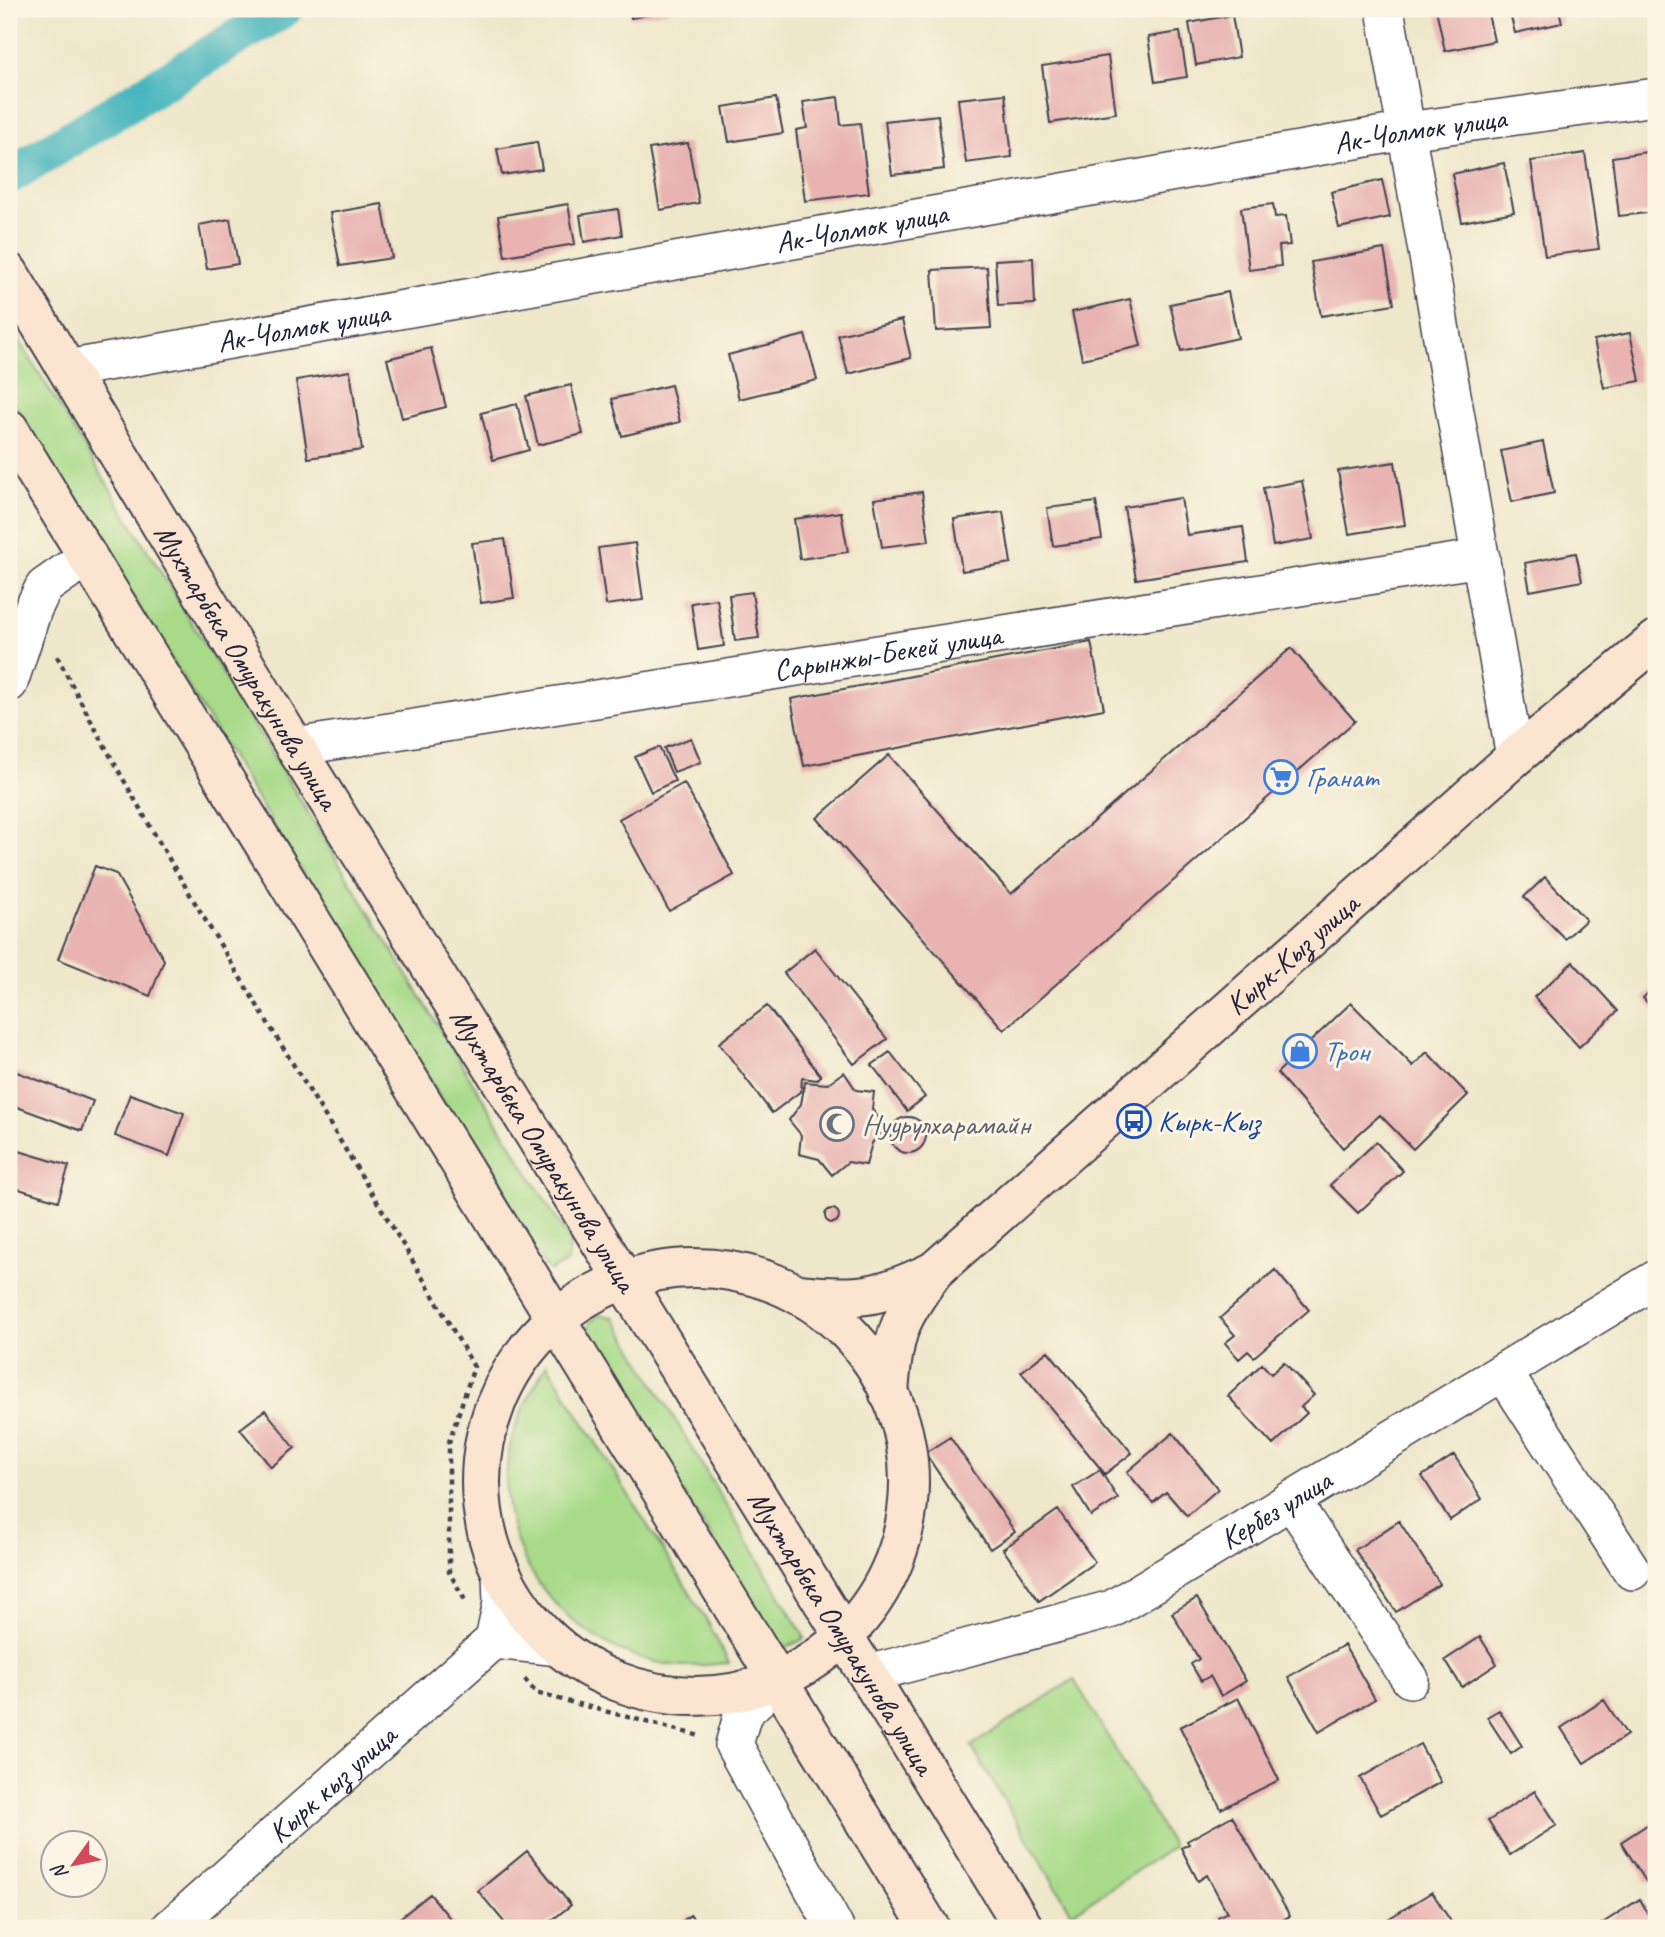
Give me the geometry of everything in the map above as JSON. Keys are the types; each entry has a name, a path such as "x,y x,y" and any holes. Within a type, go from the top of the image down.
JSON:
{"main road":[{"name":"Мухтарбека Омуракунова улица","path":"9,273 295,747 1024,1928"},
{"path":"9,429 930,1928"},
{"name":"Кырк-Кыз улица","path":"889,1394 892,1349 904,1312 934,1271 1515,757 1656,640"},
{"path":"710,1267 751,1275 796,1294 827,1313 857,1342 889,1394 907,1452 909,1492 903,1532 870,1606 844,1636 813,1661 777,1681 740,1692 702,1697 663,1694 626,1685 591,1669 559,1647 531,1621 490,1547 482,1506 481,1464 489,1422 504,1382 519,1359 556,1317 589,1294 625,1278 667,1268 710,1267"},
{"name":"Кырк-Кыз улица","path":"796,1294 843,1298 888,1293 934,1271"}],"street":[{"path":"1385,9 1515,757"},
{"name":"Ак-Чолмок улица","path":"67,369 1406,131 1656,97"},
{"path":"9,683 33,609 44,587 88,556"},
{"name":"Сарынжы-Бекей улица","path":"295,747 1481,558"},
{"name":"Кербез улица","path":"868,1674 1112,1609 1656,1279"},
{"path":"1503,1372 1632,1572"},
{"path":"1291,1500 1410,1679"},
{"path":"501,1571 502,1603 494,1640 559,1647"},
{"name":"Кырк кыз улица","path":"170,1928 494,1640"},
{"path":"777,1681 743,1713 734,1745 760,1797 835,1928"}],"path":[{"path":"33,609 117,772 474,1367 449,1442 449,1572 469,1607"},
{"path":"523,1676 536,1693 734,1745"}],"green space":[{"path":"9,324 570,1241 568,1262 550,1271 543,1264 9,395"},
{"path":"599,1315 614,1317 805,1638 782,1650 588,1342 589,1326"},
{"path":"547,1364 709,1624 729,1663 671,1665 636,1656 604,1642 575,1622 550,1598 530,1570 515,1538 508,1504 507,1467 516,1426"},
{"path":"1074,1679 1173,1847 1072,1913 971,1746"}],"building":[{"path":"630,9 670,9 671,11 631,18"},
{"path":"1436,9 1487,9 1494,41 1445,51"},
{"path":"1509,9 1559,9 1562,23 1515,33"},
{"path":"1232,15 1239,57 1196,65 1189,23"},
{"path":"1180,32 1187,77 1155,82 1148,37"},
{"path":"1108,56 1116,113 1050,123 1042,66"},
{"path":"1005,94 1012,157 966,163 958,99"},
{"path":"838,97 841,125 860,123 869,193 805,201 796,130 807,128 803,102"},
{"path":"776,98 783,133 729,142 723,107"},
{"path":"938,115 944,169 892,175 885,121"},
{"path":"537,142 542,169 502,175 497,149"},
{"path":"688,143 699,203 660,210 649,149"},
{"path":"1654,151 1656,212 1619,216 1612,157"},
{"path":"1585,153 1599,249 1545,256 1531,161"},
{"path":"1504,163 1514,212 1462,222 1452,174"},
{"path":"1382,180 1390,217 1339,228 1331,192"},
{"path":"382,204 392,258 340,266 330,213"},
{"path":"568,204 575,244 505,256 498,216"},
{"path":"1273,204 1275,217 1286,216 1290,245 1279,246 1281,266 1249,270 1241,208"},
{"path":"618,209 622,235 584,242 580,215"},
{"path":"230,219 238,264 207,269 199,225"},
{"path":"1384,249 1394,304 1321,316 1311,262"},
{"path":"1033,258 1035,304 998,306 995,260"},
{"path":"987,267 991,328 936,331 932,270"},
{"path":"1228,292 1238,338 1181,351 1170,304"},
{"path":"1130,299 1141,346 1082,359 1072,312"},
{"path":"902,320 911,358 848,374 838,335"},
{"path":"1630,333 1640,381 1604,388 1594,340"},
{"path":"805,335 817,380 739,399 728,355"},
{"path":"431,348 446,407 402,418 387,359"},
{"path":"350,371 362,450 308,458 296,380"},
{"path":"571,385 583,434 538,445 526,396"},
{"path":"671,385 680,422 622,436 612,399"},
{"path":"517,404 529,450 493,460 481,413"},
{"path":"1543,442 1554,493 1512,502 1501,451"},
{"path":"1395,462 1405,525 1349,534 1338,471"},
{"path":"1302,481 1313,539 1273,546 1263,488"},
{"path":"922,492 929,541 882,547 874,499"},
{"path":"1181,498 1187,535 1243,527 1248,562 1136,579 1124,507"},
{"path":"1096,502 1102,539 1053,546 1047,508"},
{"path":"841,512 848,552 800,559 794,519"},
{"path":"1003,512 1011,563 962,571 954,519"},
{"path":"505,539 514,598 481,603 472,543"},
{"path":"635,543 643,600 606,605 598,548"},
{"path":"1576,553 1582,581 1530,591 1525,563"},
{"path":"752,592 759,638 735,641 729,595"},
{"path":"717,599 724,646 698,650 691,603"},
{"path":"1091,642 1104,709 804,766 791,699"},
{"path":"1291,648 1355,721 1004,1030 817,818 889,755 1011,894"},
{"path":"691,738 701,762 674,772 664,748"},
{"path":"659,747 675,781 651,792 635,757"},
{"path":"684,783 734,875 669,911 619,819"},
{"path":"95,866 116,874 164,960 150,996 58,959"},
{"path":"1545,877 1586,920 1565,939 1524,897"},
{"path":"815,948 887,1039 854,1064 784,973"},
{"path":"1573,962 1618,1011 1579,1047 1534,997"},
{"path":"1656,985 1656,1012 1643,998"},
{"path":"1351,1003 1413,1066 1427,1052 1468,1095 1413,1149 1380,1115 1343,1148 1277,1073"},
{"path":"767,1006 821,1076 817,1080 802,1078 801,1091 772,1113 719,1043"},
{"path":"890,1052 925,1097 907,1111 872,1065"},
{"path":"9,1069 93,1101 82,1131 9,1104"},
{"name":"Нуурулхарамайн","path":"844,1072 856,1090 874,1092 872,1109 886,1128 872,1143 866,1165 848,1162 832,1175 819,1159 799,1154 801,1135 789,1120 801,1104 805,1082 827,1084"},
{"path":"130,1094 184,1113 169,1156 115,1136"},
{"path":"908,1117 921,1122 926,1135 921,1148 908,1153 895,1148 890,1135 895,1122"},
{"path":"1376,1142 1403,1171 1358,1213 1330,1185"},
{"path":"9,1148 69,1166 58,1201 9,1186"},
{"path":"829,1209 835,1209 839,1216 835,1223 829,1223 825,1219 825,1213"},
{"path":"1275,1270 1309,1310 1254,1357 1248,1351 1239,1359 1225,1343 1235,1335 1220,1318"},
{"path":"1048,1351 1132,1453 1105,1474 1021,1372"},
{"path":"1284,1362 1314,1395 1301,1407 1307,1413 1273,1445 1228,1396 1262,1364 1271,1374"},
{"path":"265,1410 295,1448 271,1467 240,1429"},
{"path":"1173,1433 1218,1489 1187,1516 1166,1492 1153,1503 1127,1472"},
{"path":"950,1437 1015,1532 990,1549 925,1453"},
{"path":"1454,1455 1482,1499 1450,1520 1422,1476"},
{"path":"1100,1470 1118,1499 1091,1516 1073,1487"},
{"path":"1058,1510 1095,1562 1039,1601 1003,1549"},
{"path":"1399,1521 1440,1584 1396,1612 1355,1550"},
{"path":"1197,1598 1246,1681 1221,1696 1210,1676 1201,1681 1191,1664 1199,1659 1172,1613"},
{"path":"1480,1637 1497,1664 1462,1687 1445,1660"},
{"path":"1344,1645 1375,1699 1319,1732 1288,1677"},
{"path":"1238,1698 1279,1780 1221,1809 1180,1727"},
{"path":"1604,1700 1627,1735 1584,1763 1561,1728"},
{"path":"1499,1710 1522,1746 1511,1754 1487,1717"},
{"path":"1420,1744 1441,1782 1381,1815 1360,1778"},
{"path":"1535,1791 1557,1825 1510,1855 1488,1821"},
{"path":"1232,1816 1290,1916 1268,1928 1225,1928 1218,1917 1227,1912 1207,1875 1198,1881 1181,1848 1189,1844 1187,1841"},
{"path":"1656,1819 1656,1877 1647,1883 1621,1842"},
{"path":"527,1851 571,1905 542,1928 509,1928 478,1891"},
{"path":"1432,1892 1455,1928 1387,1928 1383,1922"},
{"path":"430,1894 458,1928 400,1928 395,1922"},
{"path":"1640,1899 1656,1928 1595,1928"},
{"path":"690,1915 701,1928 675,1928"}],"waterway":[{"path":"9,176 284,9"}],"place":[{"name":"Гранат","path":"1281,777"},
{"name":"Трон","path":"1300,1051"},
{"name":"Кырк-Кыз","path":"1134,1121"},
{"name":"Нуурулхарамайн","path":"837,1124"}]}
